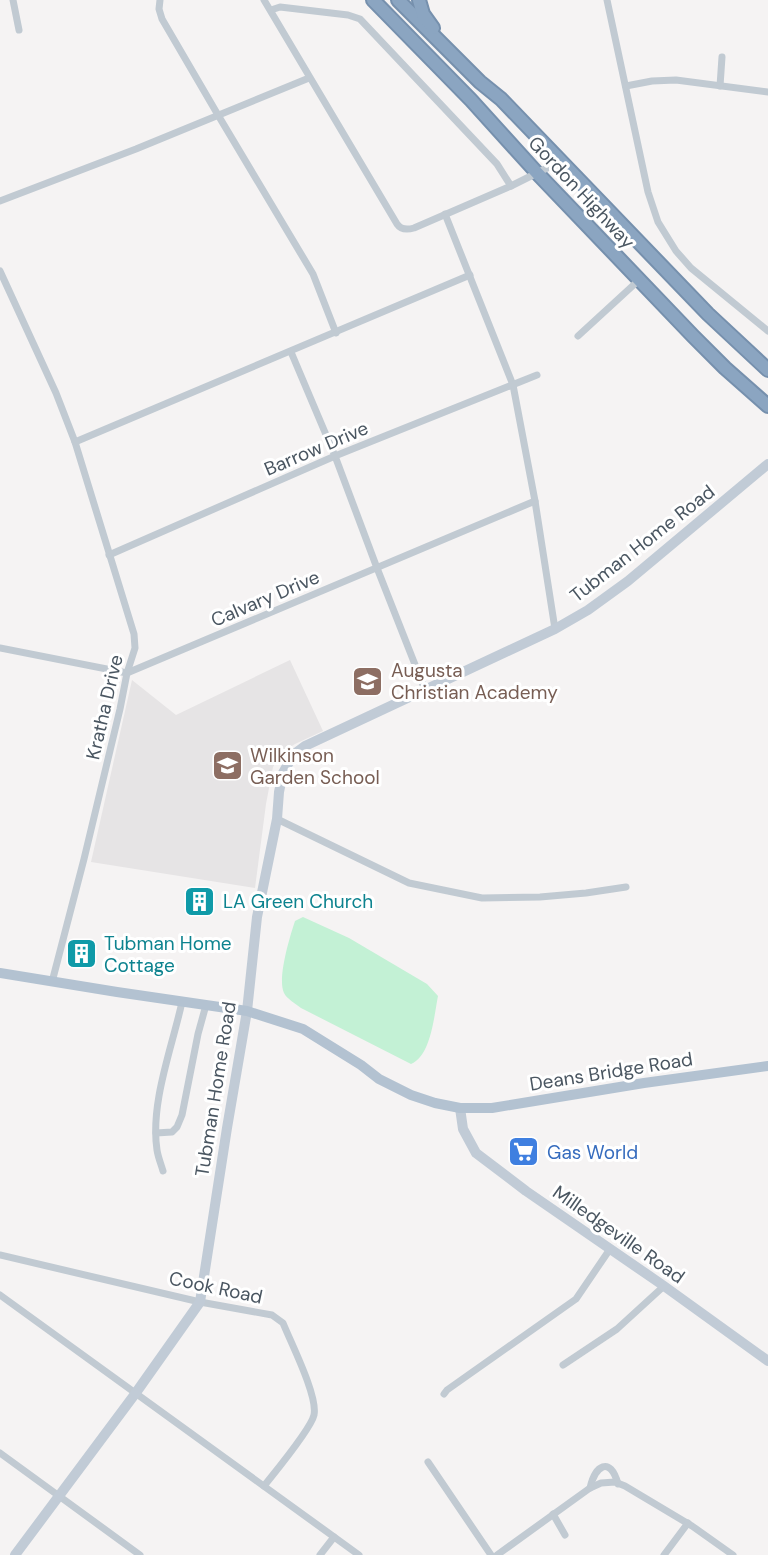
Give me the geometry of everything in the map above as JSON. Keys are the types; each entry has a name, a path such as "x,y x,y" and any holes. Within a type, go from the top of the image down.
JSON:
{"highway":[{"name":"Gordon Highway","path":"373,0 710,354 768,406"},
{"name":"Gordon Highway","path":"398,0 480,82 501,99 724,330 768,370"},
{"path":"419,0 428,23 501,99"}],"main road":[{"path":"0,973 247,1011 303,1028 379,1079 411,1095 460,1108"},
{"name":"Deans Bridge Road","path":"460,1108 492,1108 768,1066"}],"street":[{"path":"13,0 19,30"},
{"path":"160,0 162,19 313,274 336,333"},
{"path":"264,0 399,227 404,230 511,187 562,160"},
{"path":"607,0 653,209 669,242 691,268 768,331"},
{"path":"271,10 280,7 348,15 360,19 497,164 511,187"},
{"path":"720,86 722,57"},
{"path":"0,201 309,78"},
{"path":"626,86 676,80 768,92"},
{"path":"445,214 513,385 555,629"},
{"path":"678,281 691,268"},
{"name":"Kratha Drive","path":"0,271 56,393 75,442 134,634 135,648 52,982"},
{"path":"75,442 470,275"},
{"path":"578,336 639,280"},
{"path":"291,352 335,456 425,690"},
{"name":"Barrow Drive","path":"109,555 335,456 537,375"},
{"name":"Tubman Home Road","path":"15,1555 200,1302 247,1011 257,917 283,772 293,755 306,746 555,629 588,610 628,581 768,464"},
{"name":"Calvary Drive","path":"127,673 535,501"},
{"path":"0,648 127,673"},
{"path":"276,819 409,883 482,898 540,897 626,887"},
{"path":"163,1171 157,1151 157,1112 182,1002"},
{"path":"156,1133 172,1132 182,1115 206,1005"},
{"name":"Milledgeville Road","path":"460,1108 463,1129 476,1153 768,1361"},
{"path":"444,1394 576,1298 610,1249"},
{"name":"Cook Road","path":"0,1255 200,1302 272,1315 283,1323 314,1400 314,1416 264,1486"},
{"path":"563,1365 617,1329 664,1286"},
{"path":"0,1296 359,1555"},
{"path":"0,1453 140,1555"},
{"path":"428,1462 491,1555"},
{"path":"590,1489 595,1473 604,1467 612,1469 618,1484"},
{"path":"497,1555 601,1483 618,1484 648,1499 733,1555"},
{"path":"553,1514 565,1535"},
{"path":"664,1555 688,1523"},
{"path":"320,1555 334,1536"}],"shaded area":[{"path":"290,660 323,731 282,752 273,767 255,888 91,862 132,680 176,715"}],"green space":[{"path":"303,917 349,938 427,984 438,996 427,1044 418,1060 411,1064 301,1008 285,995 282,978 285,957 295,921"}],"place":[{"name":"Augusta Christian Academy","path":"368,681"},
{"name":"Wilkinson Garden School","path":"227,766"},
{"name":"LA Green Church","path":"200,901"},
{"name":"Tubman Home Cottage","path":"81,954"},
{"name":"Gas World","path":"524,1152"}]}
